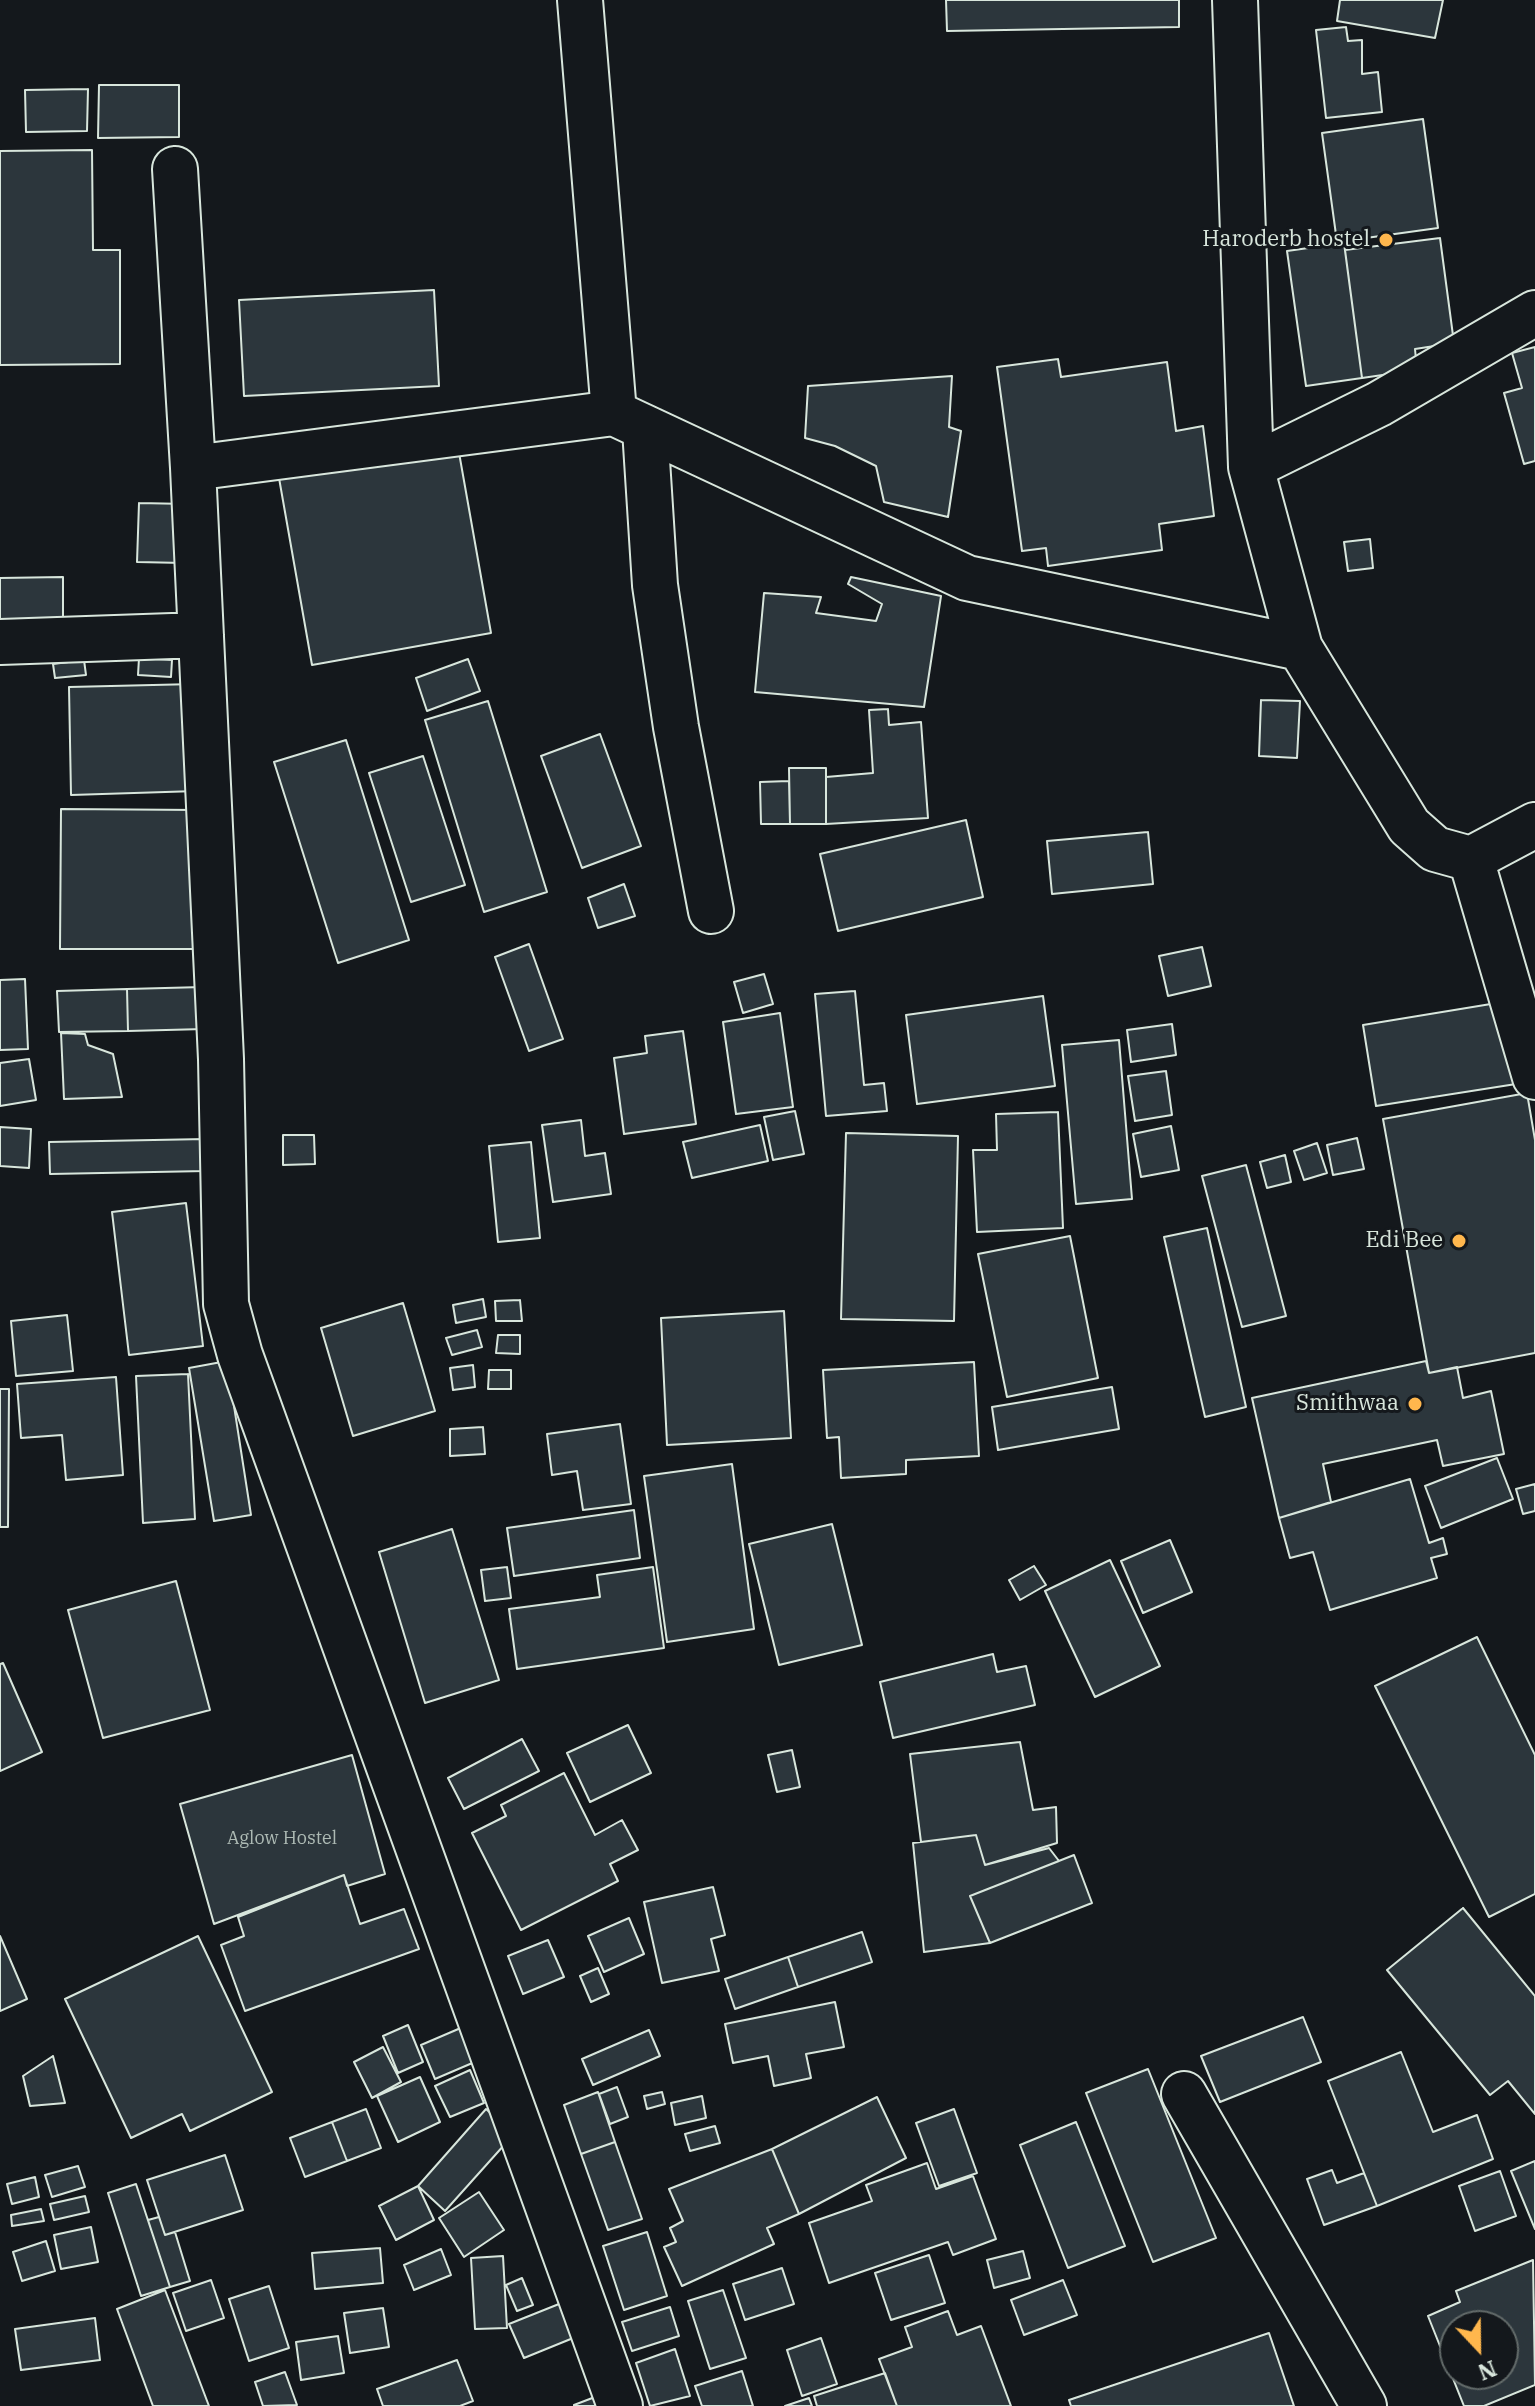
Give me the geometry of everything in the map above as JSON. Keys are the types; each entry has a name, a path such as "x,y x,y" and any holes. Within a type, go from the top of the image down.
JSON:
{"street":[{"path":"580,0 629,421 676,727 711,911"},
{"path":"1235,0 1251,467 1300,648 1409,826 1435,849 1471,859 1535,825"},
{"path":"175,169 193,468 221,1059 226,1304 244,1367 620,2406"},
{"path":"1251,467 1379,404 1535,313"},
{"path":"193,468 629,421 967,578 1300,648"},
{"path":"0,642 201,635"},
{"path":"1471,859 1535,1077"},
{"path":"1184,2094 1364,2406"}],"building":[{"path":"946,0 1179,0 1179,27 947,31"},
{"path":"1340,0 1443,0 1435,38 1337,21"},
{"path":"1346,27 1348,41 1362,40 1362,74 1378,72 1382,112 1326,118 1316,30"},
{"path":"99,85 179,85 179,137 98,138"},
{"path":"88,89 87,131 26,132 25,90"},
{"path":"1423,119 1438,228 1337,242 1322,133"},
{"path":"92,150 93,250 120,250 120,364 0,365 0,151"},
{"path":"1440,238 1454,343 1415,349 1417,370 1362,378 1345,250"},
{"path":"1344,243 1362,378 1306,386 1287,251"},
{"path":"434,290 439,386 244,396 239,300"},
{"path":"1535,347 1535,461 1524,464 1504,393 1522,388 1512,353"},
{"path":"1058,359 1061,377 1167,362 1176,431 1203,426 1214,516 1159,524 1162,550 1048,566 1046,548 1022,551 997,367"},
{"path":"952,376 949,427 961,431 948,517 884,502 876,466 835,446 805,438 808,386"},
{"path":"458,447 491,633 312,665 279,478"},
{"path":"139,503 187,504 184,563 137,562"},
{"path":"1370,539 1373,568 1348,571 1344,542"},
{"path":"63,577 63,636 0,636 0,578"},
{"path":"851,577 941,596 924,707 755,692 764,593 821,597 816,613 876,621 882,604 848,584"},
{"path":"139,658 172,660 171,677 138,675"},
{"path":"468,659 480,691 427,711 416,678"},
{"path":"84,660 86,675 55,678 53,664"},
{"path":"195,684 197,791 71,795 69,687"},
{"path":"1261,700 1300,701 1297,758 1259,756"},
{"path":"488,701 547,892 484,912 425,720"},
{"path":"888,709 889,725 921,722 928,818 826,824 826,777 873,773 869,710"},
{"path":"600,734 641,846 582,868 541,756"},
{"path":"346,740 409,940 338,963 274,762"},
{"path":"423,756 465,885 411,902 369,773"},
{"path":"789,768 826,768 826,824 790,824"},
{"path":"789,781 790,824 761,824 760,782"},
{"path":"61,809 198,810 196,949 60,949"},
{"path":"966,820 983,897 838,931 820,854"},
{"path":"1148,832 1153,884 1052,894 1047,841"},
{"path":"624,884 635,916 598,928 588,898"},
{"path":"529,944 563,1039 529,1051 495,957"},
{"path":"1202,947 1211,986 1168,996 1159,956"},
{"path":"764,974 773,1004 743,1013 734,982"},
{"path":"25,979 28,1049 0,1050 0,980"},
{"path":"203,987 204,1029 128,1031 127,989"},
{"path":"127,989 128,1031 59,1032 57,991"},
{"path":"855,991 864,1085 884,1083 887,1111 826,1116 815,994"},
{"path":"1043,996 1055,1086 917,1104 906,1015"},
{"path":"1503,1002 1516,1084 1376,1106 1363,1025"},
{"path":"780,1013 793,1107 736,1114 723,1022"},
{"path":"1172,1024 1176,1055 1131,1062 1127,1030"},
{"path":"683,1031 696,1124 624,1134 614,1058 647,1053 645,1036"},
{"path":"61,1033 85,1034 88,1045 113,1054 122,1097 64,1099"},
{"path":"1119,1040 1132,1199 1076,1204 1062,1045"},
{"path":"29,1059 36,1100 0,1106 0,1063"},
{"path":"1166,1071 1172,1115 1135,1121 1128,1076"},
{"path":"1527,1093 1535,1140 1535,1353 1429,1373 1383,1119"},
{"path":"795,1111 804,1154 773,1160 764,1117"},
{"path":"1058,1112 1063,1228 977,1232 973,1150 997,1150 996,1114"},
{"path":"581,1120 585,1156 605,1153 611,1194 553,1202 542,1125"},
{"path":"760,1125 768,1161 692,1178 683,1142"},
{"path":"1171,1126 1179,1170 1141,1177 1133,1134"},
{"path":"0,1127 31,1129 29,1168 0,1166"},
{"path":"846,1133 958,1136 954,1321 841,1319"},
{"path":"283,1135 314,1135 315,1164 283,1165"},
{"path":"1357,1138 1364,1169 1333,1175 1327,1145"},
{"path":"206,1139 206,1171 50,1174 49,1142"},
{"path":"531,1142 540,1238 498,1242 489,1146"},
{"path":"1317,1143 1327,1173 1304,1180 1294,1151"},
{"path":"1285,1155 1291,1182 1267,1188 1260,1162"},
{"path":"1246,1165 1286,1316 1242,1327 1202,1176"},
{"path":"186,1203 203,1346 129,1355 112,1212"},
{"path":"1207,1228 1246,1407 1205,1417 1164,1237"},
{"path":"1070,1236 1098,1378 1007,1397 978,1254"},
{"path":"483,1299 486,1317 456,1323 453,1305"},
{"path":"520,1300 522,1321 496,1321 495,1301"},
{"path":"403,1303 435,1411 353,1436 321,1328"},
{"path":"784,1311 791,1438 667,1445 661,1318"},
{"path":"67,1315 73,1371 16,1376 11,1321"},
{"path":"477,1330 482,1347 452,1355 446,1338"},
{"path":"498,1335 520,1335 520,1354 496,1353"},
{"path":"227,1361 251,1515 214,1521 189,1368"},
{"path":"1426,1361 1429,1373 1457,1367 1463,1398 1491,1391 1504,1454 1443,1466 1437,1440 1323,1464 1331,1502 1279,1518 1252,1398"},
{"path":"974,1362 979,1456 906,1460 906,1474 841,1478 839,1437 827,1438 823,1370"},
{"path":"473,1365 475,1387 453,1390 450,1368"},
{"path":"489,1370 511,1370 511,1389 488,1389"},
{"path":"188,1374 195,1519 143,1523 136,1376"},
{"path":"116,1377 123,1475 66,1480 62,1435 21,1438 17,1384"},
{"path":"1112,1387 1119,1429 998,1450 992,1407"},
{"path":"0,1389 9,1389 8,1527 0,1527"},
{"path":"620,1424 631,1504 583,1510 577,1471 552,1475 547,1434"},
{"path":"483,1427 485,1454 450,1456 450,1429"},
{"path":"1497,1458 1513,1499 1441,1528 1425,1486"},
{"path":"732,1464 754,1629 667,1642 644,1476"},
{"path":"1410,1479 1429,1543 1443,1538 1447,1554 1431,1558 1437,1578 1330,1610 1313,1552 1290,1558 1279,1518"},
{"path":"1535,1484 1535,1511 1523,1514 1516,1489"},
{"path":"634,1510 640,1558 514,1576 507,1528"},
{"path":"832,1524 862,1645 779,1665 749,1544"},
{"path":"452,1529 499,1680 425,1703 379,1552"},
{"path":"1170,1540 1192,1592 1143,1613 1121,1561"},
{"path":"1110,1560 1160,1666 1095,1697 1045,1591"},
{"path":"1034,1566 1046,1585 1020,1600 1009,1580"},
{"path":"507,1567 511,1598 485,1601 481,1570"},
{"path":"653,1567 664,1648 517,1669 509,1609 600,1597 597,1575"},
{"path":"176,1581 210,1710 103,1738 68,1610"},
{"path":"1477,1637 1535,1755 1535,1894 1489,1917 1375,1686"},
{"path":"993,1654 997,1672 1026,1666 1035,1705 893,1738 880,1682"},
{"path":"3,1663 42,1752 0,1771 0,1664"},
{"path":"628,1725 651,1773 590,1802 567,1753"},
{"path":"522,1739 539,1771 464,1809 448,1778"},
{"path":"1020,1742 1033,1810 1056,1807 1057,1843 985,1865 976,1835 921,1842 910,1754"},
{"path":"792,1750 800,1787 777,1792 768,1755"},
{"path":"352,1755 385,1874 347,1886 344,1875 214,1924 180,1804"},
{"path":"564,1773 595,1835 622,1820 638,1850 610,1864 618,1881 521,1930 472,1833 506,1816 501,1805"},
{"path":"976,1835 985,1865 1049,1848 1059,1861 970,1896 990,1943 924,1952 913,1843"},
{"path":"1074,1855 1092,1903 990,1943 970,1896"},
{"path":"344,1875 360,1924 404,1909 419,1949 245,2011 221,1945 244,1936 238,1917"},
{"path":"713,1887 725,1935 711,1939 719,1971 662,1983 644,1902"},
{"path":"1463,1908 1535,1996 1535,2114 1508,2081 1490,2095 1387,1970"},
{"path":"629,1918 644,1954 604,1972 588,1936"},
{"path":"862,1932 872,1962 798,1987 788,1957"},
{"path":"0,1936 27,1999 0,2011"},
{"path":"198,1936 272,2092 190,2131 182,2114 131,2138 65,1999"},
{"path":"548,1940 564,1977 523,1994 508,1956"},
{"path":"788,1957 798,1987 735,2009 725,1979"},
{"path":"598,1968 609,1994 591,2002 580,1976"},
{"path":"835,2002 844,2047 806,2054 811,2078 774,2086 768,2056 733,2063 725,2024"},
{"path":"1303,2017 1321,2062 1220,2102 1201,2056"},
{"path":"470,2024 484,2058 435,2079 421,2045"},
{"path":"408,2025 423,2062 398,2073 383,2036"},
{"path":"649,2030 660,2056 593,2085 582,2059"},
{"path":"383,2047 401,2082 372,2098 354,2062"},
{"path":"1401,2052 1433,2132 1477,2115 1493,2159 1377,2206 1328,2081"},
{"path":"53,2056 65,2103 30,2106 23,2076"},
{"path":"1148,2069 1216,2238 1153,2262 1086,2093"},
{"path":"470,2070 484,2103 450,2117 435,2086"},
{"path":"420,2077 440,2122 398,2142 377,2096"},
{"path":"617,2087 628,2117 610,2124 599,2094"},
{"path":"598,2092 615,2142 581,2154 564,2105"},
{"path":"662,2092 665,2104 647,2109 644,2096"},
{"path":"702,2096 706,2118 675,2125 671,2103"},
{"path":"877,2097 906,2158 799,2214 772,2149"},
{"path":"366,2109 381,2148 347,2161 332,2122"},
{"path":"486,2109 514,2134 445,2211 418,2186"},
{"path":"954,2109 977,2173 939,2186 916,2123"},
{"path":"332,2122 347,2161 305,2177 290,2138"},
{"path":"1076,2122 1125,2246 1068,2268 1020,2145"},
{"path":"715,2126 720,2143 690,2151 685,2134"},
{"path":"615,2142 642,2219 608,2230 581,2154"},
{"path":"772,2149 799,2214 767,2228 774,2244 682,2286 664,2247 676,2242 670,2228 683,2221 669,2189"},
{"path":"225,2155 243,2210 165,2235 147,2180"},
{"path":"1535,2161 1535,2229 1511,2171"},
{"path":"927,2163 936,2189 973,2176 996,2239 953,2255 948,2242 829,2283 809,2223 872,2201 866,2185"},
{"path":"78,2166 85,2187 52,2197 45,2175"},
{"path":"1332,2170 1337,2183 1364,2173 1377,2206 1324,2225 1307,2179"},
{"path":"1500,2171 1516,2216 1475,2231 1459,2186"},
{"path":"35,2177 39,2197 12,2204 7,2184"},
{"path":"136,2184 170,2287 141,2296 108,2193"},
{"path":"418,2186 434,2220 396,2240 379,2206"},
{"path":"479,2192 504,2230 464,2257 439,2218"},
{"path":"85,2196 89,2212 54,2220 50,2204"},
{"path":"41,2209 44,2221 12,2226 11,2215"},
{"path":"159,2217 165,2235 175,2232 190,2281 170,2287 148,2220"},
{"path":"91,2227 98,2262 61,2269 54,2235"},
{"path":"647,2232 667,2296 624,2310 603,2246"},
{"path":"46,2241 55,2271 22,2281 13,2252"},
{"path":"380,2248 383,2283 315,2289 312,2253"},
{"path":"441,2249 451,2275 414,2290 404,2265"},
{"path":"1023,2251 1030,2278 994,2288 987,2260"},
{"path":"929,2255 945,2303 891,2320 875,2273"},
{"path":"503,2256 507,2328 475,2329 471,2258"},
{"path":"1533,2260 1535,2385 1484,2406 1464,2406 1458,2390 1519,2390 1519,2310 1442,2310 1460,2302 1456,2291"},
{"path":"782,2268 794,2304 745,2320 733,2284"},
{"path":"522,2278 533,2305 517,2311 506,2285"},
{"path":"211,2280 224,2318 186,2331 173,2293"},
{"path":"1063,2280 1077,2315 1024,2335 1011,2300"},
{"path":"269,2286 289,2348 249,2361 229,2299"},
{"path":"165,2290 209,2406 153,2406 117,2309"},
{"path":"723,2290 746,2358 710,2369 688,2301"},
{"path":"569,2300 583,2334 524,2358 509,2324"},
{"path":"670,2307 679,2336 632,2351 622,2322"},
{"path":"383,2308 389,2347 350,2353 344,2313"},
{"path":"948,2311 957,2335 981,2326 1011,2406 897,2406 879,2359 912,2347 905,2327"},
{"path":"1439,2311 1439,2344 1428,2316"},
{"path":"95,2318 100,2360 21,2370 15,2329"},
{"path":"1269,2333 1294,2406 1071,2406 1069,2400"},
{"path":"338,2336 344,2373 301,2380 296,2342"},
{"path":"821,2338 837,2384 802,2396 787,2350"},
{"path":"675,2349 690,2396 650,2406 636,2363"},
{"path":"457,2360 473,2401 460,2406 383,2406 377,2389"},
{"path":"742,2371 753,2406 702,2406 695,2386"},
{"path":"285,2372 297,2405 263,2406 255,2382"},
{"path":"885,2373 897,2406 817,2406 814,2396"},
{"path":"608,2392 613,2406 574,2406 574,2405"},
{"path":"809,2398 812,2406 785,2406"}],"place":[{"name":"Haroderb hostel","path":"1386,240"},
{"name":"Edi Bee","path":"1459,1241"},
{"name":"Smithwaa","path":"1415,1404"}]}
